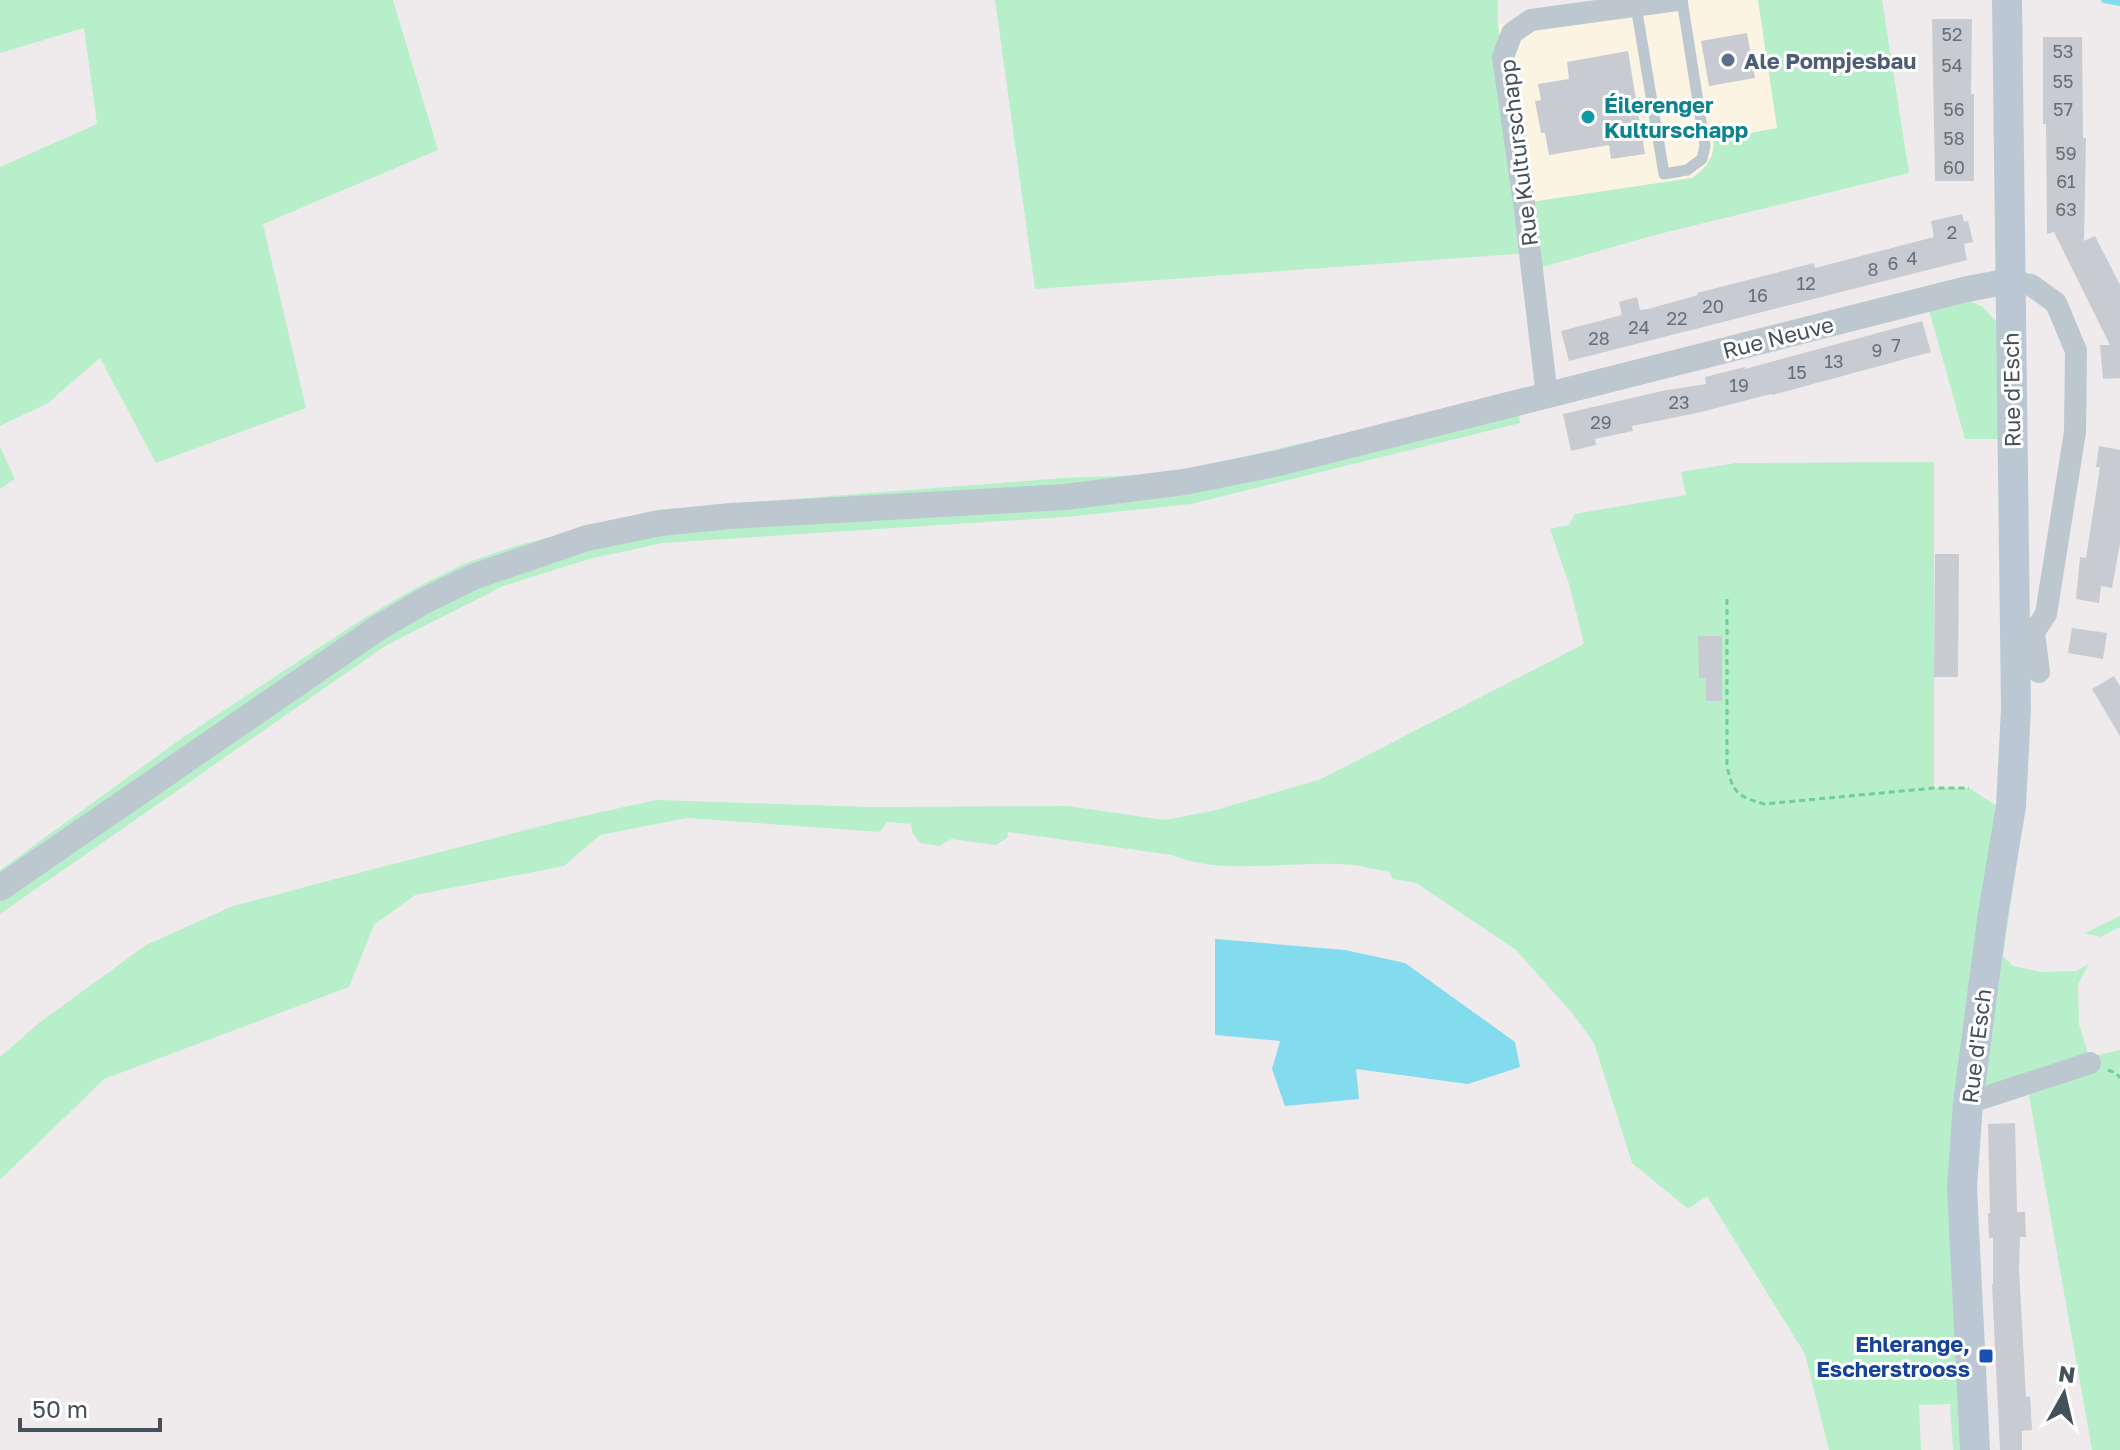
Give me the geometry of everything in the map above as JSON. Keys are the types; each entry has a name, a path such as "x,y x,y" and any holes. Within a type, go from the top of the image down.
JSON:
{"main road":[{"name":"Rue d'Esch","path":"1975,1450 1962,1187 1968,1103 1992,920 2011,806 2016,709 2024,638 2010,281 2007,0"}],"street":[{"name":"Rue Kulturschapp","path":"1547,396 1503,57 1512,33 1531,20 1680,0"},
{"name":"Rue Neuve","path":"0,888 378,628 473,577 497,573 587,538 661,523 746,515 1065,497 1184,482 1279,463 1967,289 2010,281"},
{"name":"Rue d'Esch","path":"2010,281 2031,285 2056,303 2076,351 2075,432 2046,614 2024,638 2039,672"},
{"path":"1968,1103 2090,1063"}],"lane":[{"path":"1636,6 1664,174 1687,170 1702,159 1705,146 1680,0"}],"path":[{"path":"1727,599 1727,766 1731,787 1745,798 1764,804 1934,788 1969,788"}],"shaded area":[{"path":"1677,0 1758,0 1778,128 1714,140 1715,148 1706,168 1692,178 1524,203 1498,24"}],"green space":[{"path":"0,0 393,0 438,150 263,224 306,408 156,463 100,358 48,403 0,426 0,167 97,124 84,28 0,53"},
{"path":"995,0 1498,0 1498,24 1524,203 1692,178 1708,162 1713,152 1713,140 1777,128 1758,0 1882,0 1909,173 1655,235 1532,270 1529,253 1035,289"},
{"path":"1965,299 1983,307 1998,324 2000,439 1965,439 1929,310"},
{"path":"1517,403 1520,423 1191,504 1066,517 663,543 589,559 503,586 385,646 0,914 0,870 182,738 364,618 419,586 466,563 512,547 655,510 1063,478 1168,474 1412,418"},
{"path":"0,447 15,479 0,489"},
{"path":"1934,462 1934,788 1969,788 1994,804 2025,808 2003,956 2013,966 2042,972 2076,971 2089,964 2078,984 2079,1024 2089,1057 2120,1050 2120,1450 2092,1450 2027,1084 1968,1103 1975,1450 1953,1450 1950,1404 1919,1405 1921,1450 1829,1450 1805,1354 1707,1196 1688,1209 1632,1163 1594,1043 1572,1013 1516,950 1416,883 1393,879 1389,872 1357,866 1213,865 1172,855 1008,832 1007,838 996,845 951,839 940,846 920,843 912,832 911,824 887,822 880,832 687,818 600,835 564,866 415,895 374,925 349,987 104,1079 0,1180 0,1057 39,1023 146,945 233,906 561,821 656,800 871,807 1068,806 1165,820 1216,810 1321,779 1584,644 1569,584 1550,529 1569,525 1575,514 1686,495 1681,472 1736,463"},
{"path":"2120,916 2120,927 2100,937 2085,933"}],"water":[{"path":"1215,939 1345,950 1405,963 1515,1042 1520,1067 1468,1084 1356,1069 1359,1099 1285,1106 1272,1069 1280,1041 1215,1035"}],"building":[{"path":"1932,19 1972,19 1974,181 1935,181"},
{"name":"Ale Pompjesbau","path":"1747,33 1755,78 1709,86 1701,41"},
{"path":"2043,37 2082,37 2083,138 2086,138 2084,241 2095,236 2120,285 2120,378 2103,379 2100,345 2110,345 2054,232 2047,234"},
{"name":"Éilerenger Kulturschapp","path":"1628,51 1645,154 1611,159 1609,145 1549,155 1535,101 1541,100 1538,84 1569,79 1567,62"},
{"path":"1962,214 1964,222 1968,221 1973,242 1964,244 1967,260 1569,361 1561,331 1622,315 1619,302 1637,297 1640,310 1648,309 1814,263 1815,268 1934,237 1931,221"},
{"path":"1922,321 1931,352 1772,395 1632,426 1633,431 1595,439 1596,445 1571,451 1563,414 1706,384 1705,377"},
{"path":"2099,446 2120,450 2120,543 2112,588 2101,586 2099,603 2076,599 2080,557 2086,558 2100,467 2096,467"},
{"path":"1935,554 1959,554 1958,677 1934,677"},
{"path":"2072,628 2107,633 2103,659 2068,653"},
{"path":"1698,636 1722,636 1722,701 1706,701 1706,678 1699,678"},
{"path":"2114,676 2120,686 2120,736 2092,689"},
{"path":"2015,1123 2017,1212 2025,1212 2026,1237 2020,1237 2019,1268 2026,1397 2030,1396 2032,1430 2022,1431 2022,1450 2000,1450 1992,1284 1993,1238 1989,1238 1988,1213 1988,1124"}],"waterway":[{"path":"2104,0 2120,3"}],"place":[{"name":"Ale Pompjesbau","path":"1728,60"},
{"name":"Éilerenger Kulturschapp","path":"1588,117"},
{"name":"Ehlerange, Escherstrooss","path":"1986,1356"}]}
